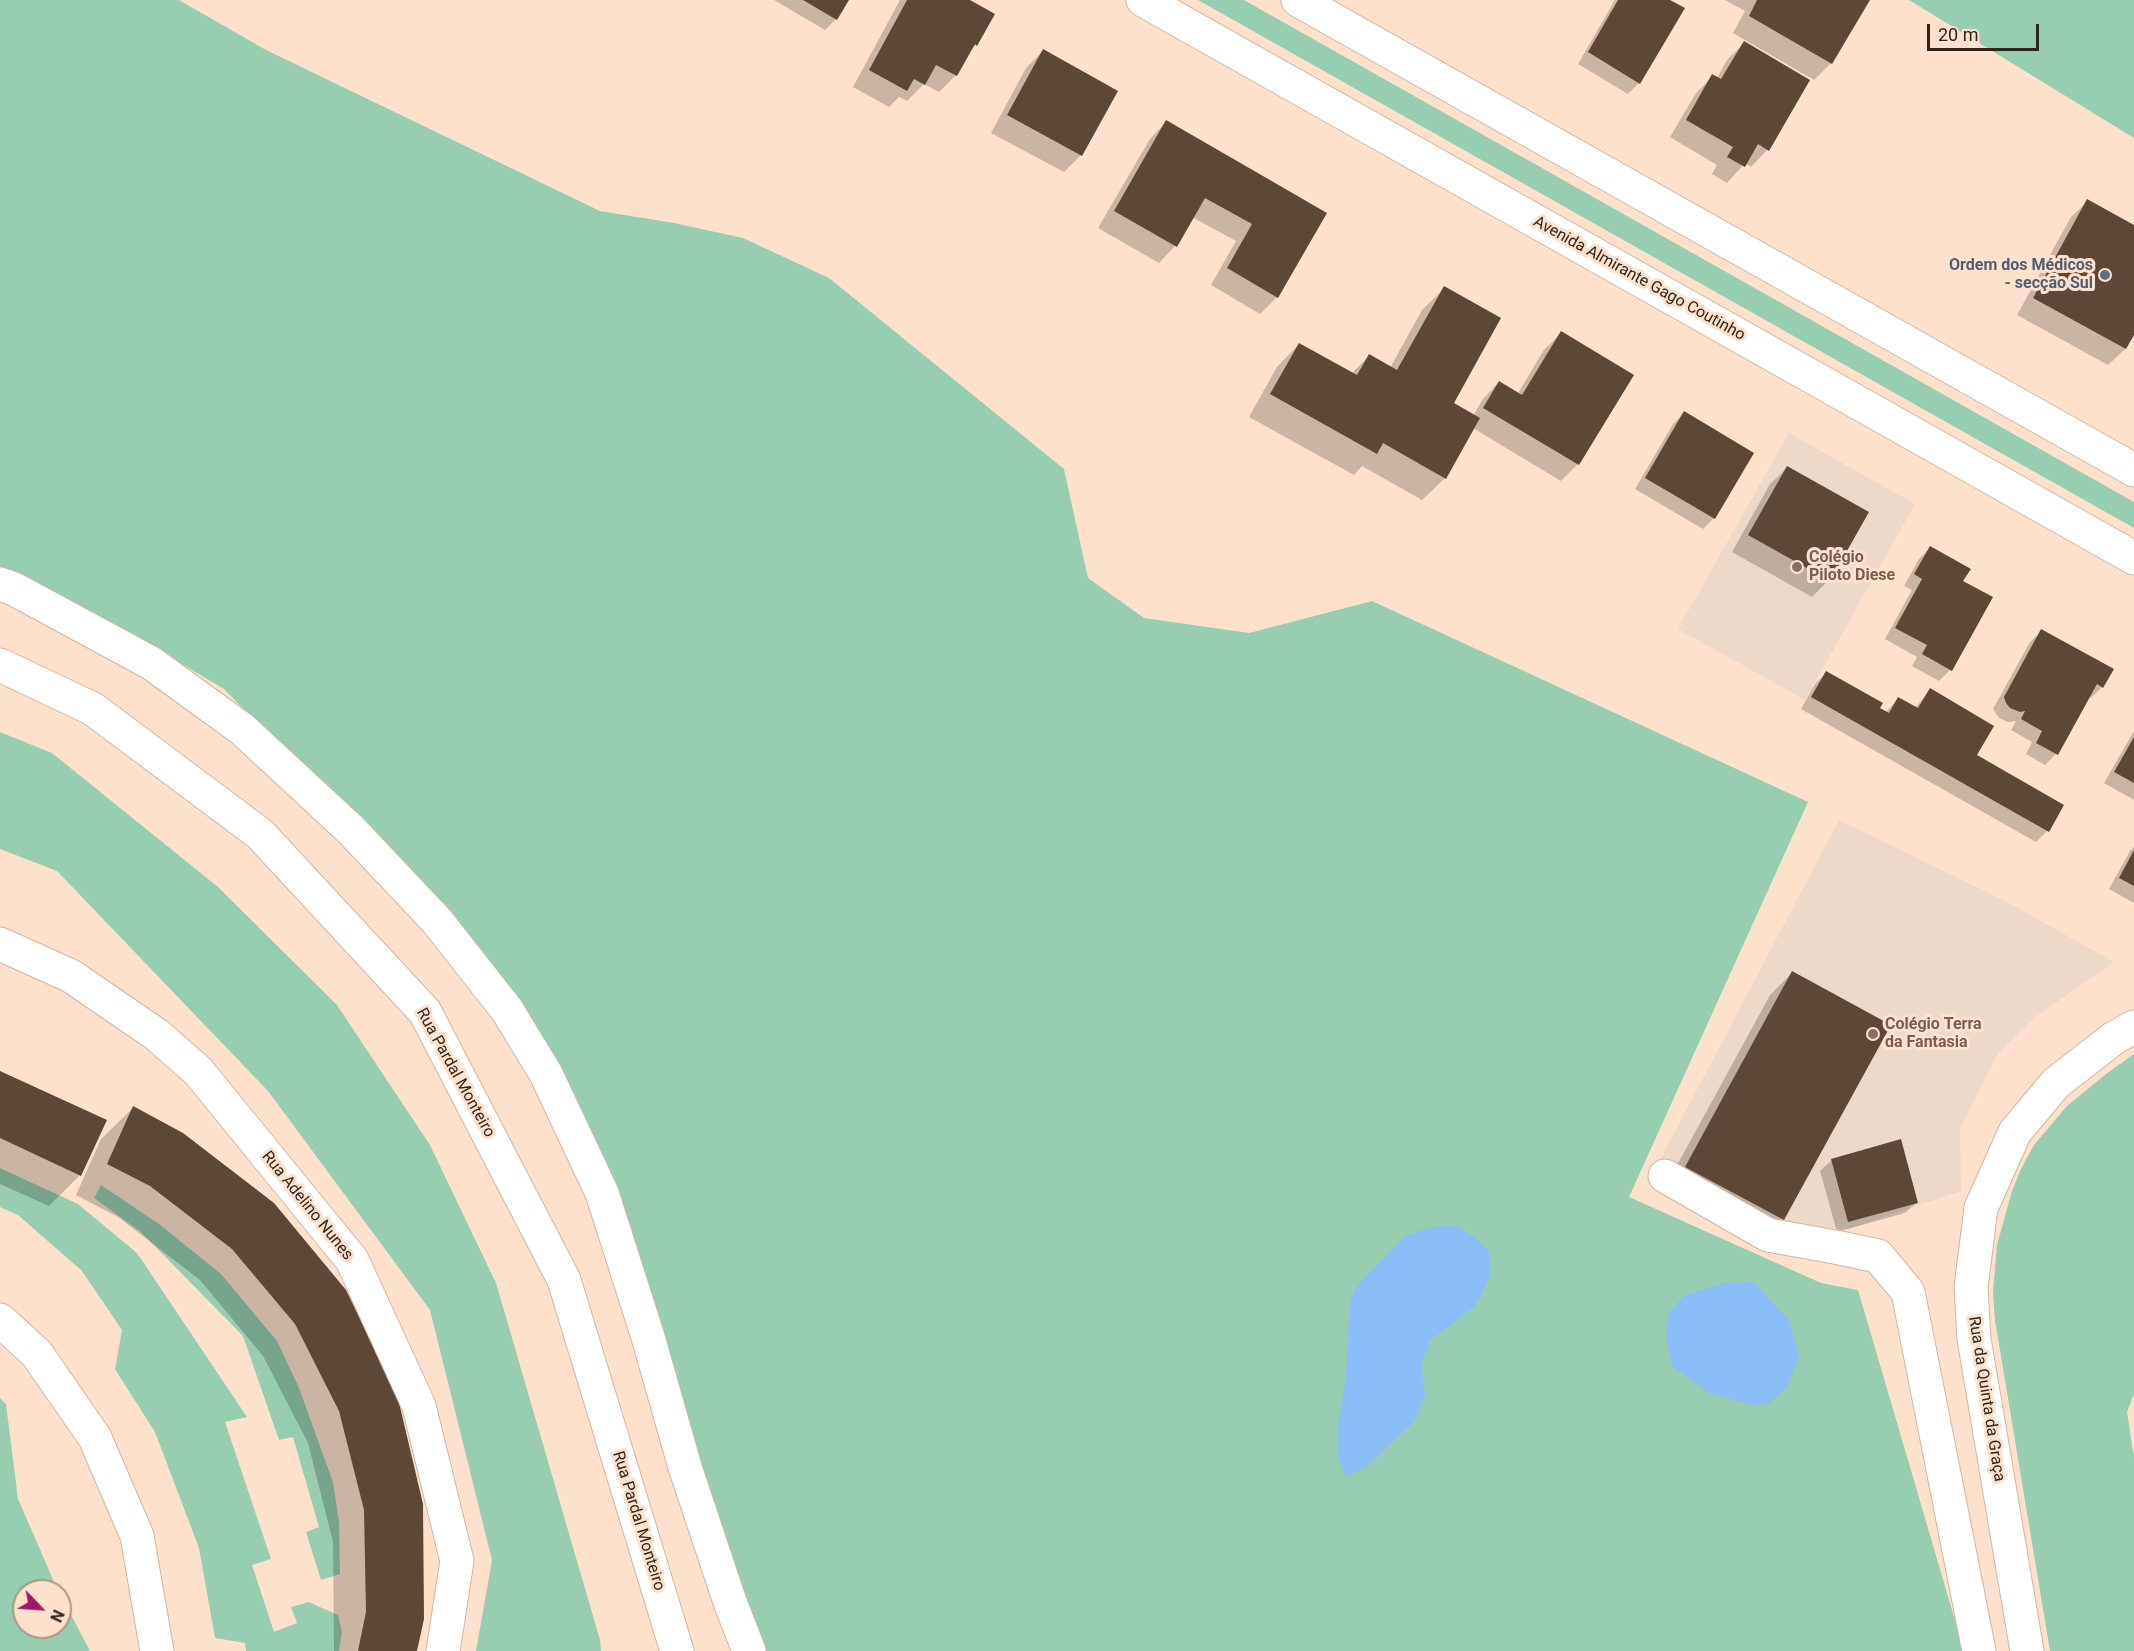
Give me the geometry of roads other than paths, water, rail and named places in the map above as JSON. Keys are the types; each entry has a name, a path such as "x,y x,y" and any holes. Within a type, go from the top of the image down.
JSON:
{"street":[{"name":"Avenida Almirante Gago Coutinho","path":"1143,0 2134,558"},
{"path":"1298,0 2134,470"},
{"path":"0,584 14,589 151,663 242,729 351,830 390,871 437,921 507,1010 546,1074 602,1193 648,1337 685,1467 730,1602 749,1651"},
{"name":"Rua Pardal Monteiro","path":"0,665 93,709 260,834 425,1012 564,1280 677,1651"},
{"name":"Rua Adelino Nunes","path":"0,944 71,976 157,1035 198,1071 352,1260 419,1406 457,1561 443,1651"},
{"name":"Rua da Quinta da Graça","path":"2027,1651 1974,1340 1971,1287 1981,1208 2015,1132 2056,1083 2115,1038 2134,1027"},
{"path":"1665,1176 1768,1235 1878,1256 1908,1292 1979,1651"},
{"path":"0,1320 37,1354 94,1438 137,1536 157,1651"}],"water":[{"path":"1455,1225 1473,1236 1489,1252 1491,1275 1475,1306 1430,1340 1421,1366 1425,1396 1415,1421 1367,1466 1346,1477 1337,1454 1338,1426 1346,1378 1350,1299 1359,1284 1405,1236 1428,1228"},
{"path":"1753,1282 1789,1320 1799,1355 1787,1388 1769,1403 1754,1405 1709,1393 1673,1367 1666,1338 1669,1312 1684,1296 1723,1283"}],"place":[{"name":"Ordem dos Médicos - secção Sul","path":"2105,275"},
{"name":"Colégio Piloto Diese","path":"1797,567"},
{"name":"Colégio Terra da Fantasia","path":"1873,1034"}]}
